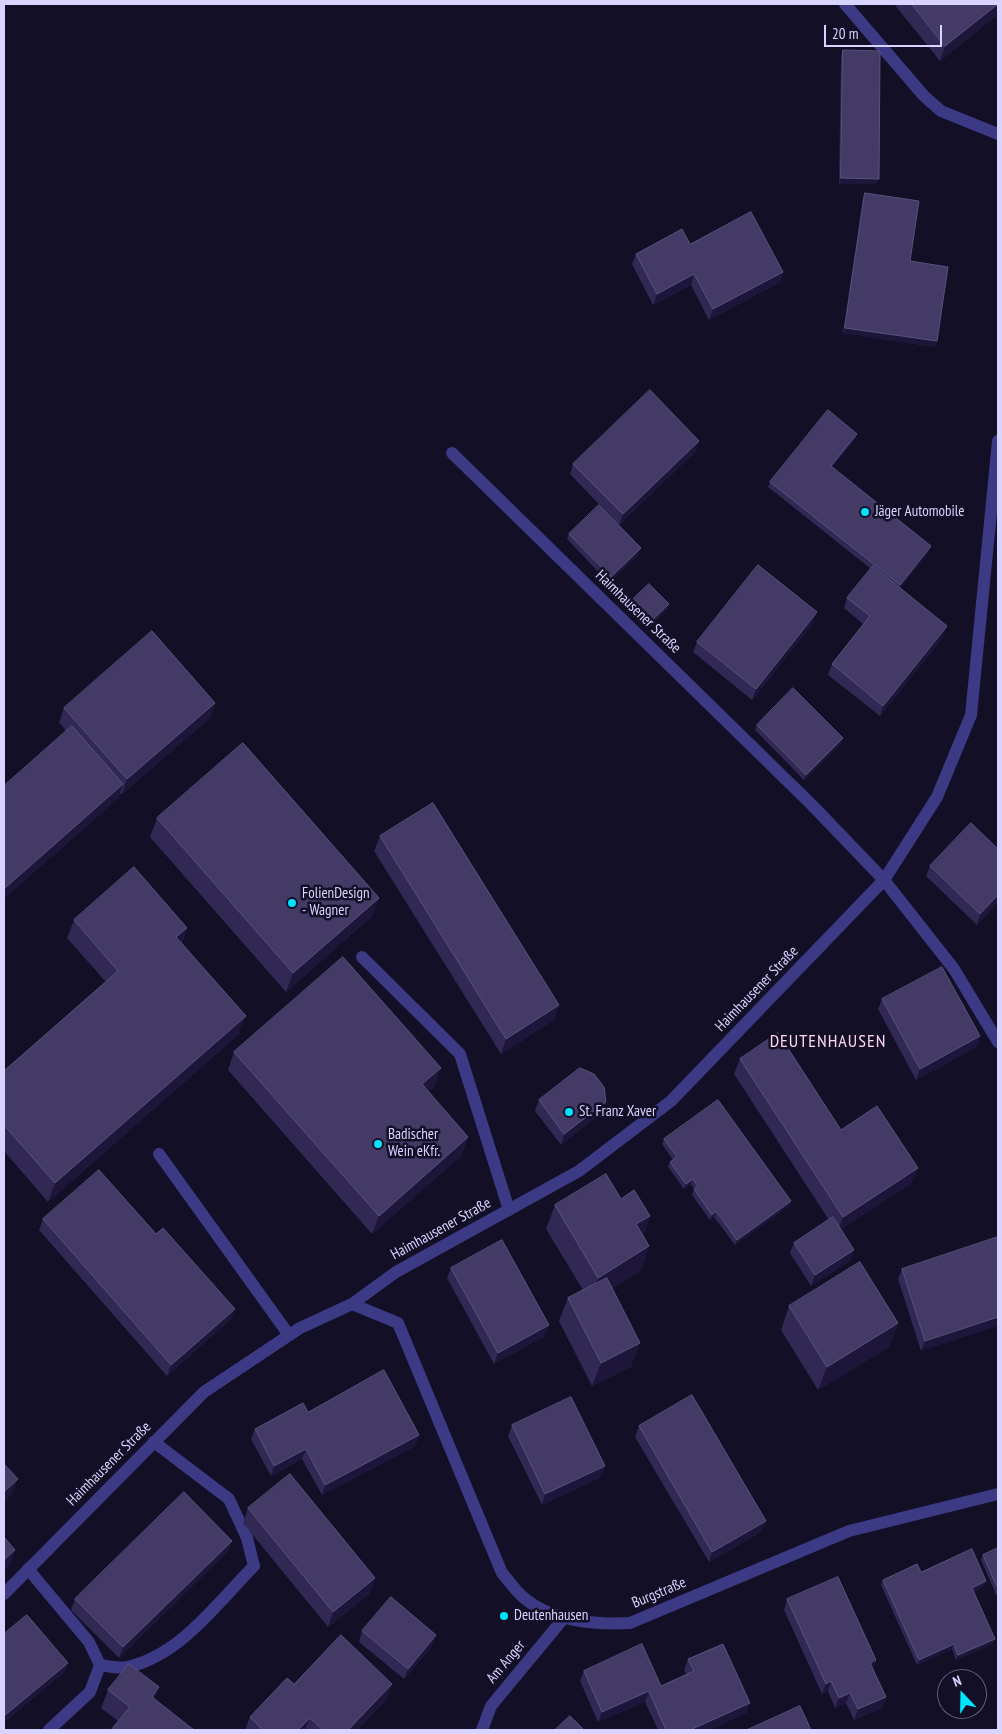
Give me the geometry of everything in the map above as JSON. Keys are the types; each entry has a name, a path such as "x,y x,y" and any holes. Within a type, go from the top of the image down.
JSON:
{"street":[{"path":"845,4 924,96 941,110 998,134"},
{"name":"Haimhausener Straße","path":"4,1594 204,1392 289,1334 352,1304 396,1272 579,1171 671,1101 884,880 938,797 970,715 998,441"},
{"name":"Haimhausener Straße","path":"452,454 812,805 884,880 954,970 998,1042"},
{"path":"362,957 460,1054 509,1210"},
{"path":"159,1154 289,1334"},
{"name":"Burgstraße","path":"352,1304 398,1323 502,1573 523,1598 563,1619 611,1624 630,1623 849,1531 998,1494"},
{"path":"100,1665 125,1668 152,1659 174,1647 254,1566 248,1538 229,1499 154,1442"},
{"path":"28,1570 89,1642 100,1665 90,1692 49,1730"},
{"name":"Am Anger","path":"482,1730 491,1706 563,1619"}],"building":[{"path":"912,4 998,4 945,46"},
{"path":"843,50 880,51 879,179 841,178"},
{"path":"865,193 919,201 910,261 948,267 937,341 845,328"},
{"path":"751,212 783,272 713,309 694,274 657,294 636,254 682,229 690,244"},
{"path":"650,390 699,441 623,514 573,464"},
{"path":"828,410 857,434 831,466 931,546 900,585 770,482"},
{"path":"599,505 641,548 611,577 569,534"},
{"path":"758,565 817,612 756,689 697,642"},
{"path":"873,566 947,626 883,706 832,664 870,616 847,598"},
{"path":"649,584 669,604 648,624 628,604"},
{"path":"152,631 215,703 127,779 64,708"},
{"path":"793,688 843,738 806,775 757,725"},
{"path":"72,726 123,784 4,889 4,786"},
{"path":"243,743 379,898 293,973 157,818"},
{"path":"433,803 559,1005 506,1039 380,836"},
{"path":"971,823 998,849 998,895 980,914 930,866"},
{"path":"134,867 187,928 176,937 246,1016 55,1183 4,1125 4,1071 118,971 74,920"},
{"path":"343,957 441,1068 422,1084 468,1137 379,1216 234,1052"},
{"path":"942,967 980,1036 920,1069 882,999"},
{"path":"778,1033 841,1130 877,1106 918,1168 843,1217 740,1059"},
{"name":"St. Franz Xaver","path":"580,1068 594,1074 604,1087 606,1102 564,1134 539,1100"},
{"path":"718,1100 791,1201 737,1240 716,1211 712,1215 694,1189 698,1186 693,1179 686,1184 670,1162 677,1157 664,1139"},
{"path":"99,1170 156,1234 163,1228 235,1309 171,1365 43,1219"},
{"path":"606,1174 621,1199 634,1190 650,1216 636,1224 649,1246 598,1278 555,1205"},
{"path":"833,1217 854,1250 815,1275 794,1243"},
{"path":"998,1237 998,1317 925,1341 902,1269"},
{"path":"502,1240 549,1325 498,1353 451,1268"},
{"path":"860,1262 898,1323 827,1367 789,1306"},
{"path":"607,1278 640,1343 601,1363 568,1298"},
{"path":"384,1370 419,1435 325,1485 306,1449 274,1466 255,1429 303,1403 308,1412"},
{"path":"692,1395 766,1521 712,1552 639,1426"},
{"path":"571,1397 605,1466 545,1494 512,1425"},
{"path":"4,1464 18,1479 4,1492"},
{"path":"290,1474 375,1578 333,1612 248,1508"},
{"path":"184,1492 232,1541 123,1647 75,1599"},
{"path":"4,1537 15,1550 4,1560"},
{"path":"998,1548 998,1589 983,1555"},
{"path":"972,1549 986,1581 972,1588 995,1639 958,1655 954,1644 919,1660 883,1580 917,1564 921,1572"},
{"path":"838,1577 876,1660 870,1663 886,1697 858,1709 850,1693 839,1698 831,1681 826,1684 787,1599"},
{"path":"391,1597 436,1635 408,1669 362,1631"},
{"path":"27,1615 68,1663 4,1716 4,1634"},
{"path":"341,1635 392,1684 348,1730 323,1730 310,1718 298,1730 263,1730 250,1717 287,1678 294,1684"},
{"path":"642,1644 661,1686 694,1671 688,1659 723,1644 750,1703 690,1730 666,1730 649,1691 602,1712 584,1671"},
{"path":"129,1664 159,1687 152,1697 194,1730 111,1730 130,1707 108,1690"},
{"path":"800,1706 811,1730 747,1730"},
{"path":"570,1716 584,1730 555,1730"}],"place":[{"name":"Jäger Automobile","path":"865,512"},
{"name":"FolienDesign - Wagner","path":"292,903"},
{"name":"St. Franz Xaver","path":"569,1112"},
{"name":"Badischer Wein eKfr.","path":"378,1144"},
{"name":"Deutenhausen","path":"504,1616"}],"district":[{"name":"DEUTENHAUSEN","path":"828,1042"}]}
